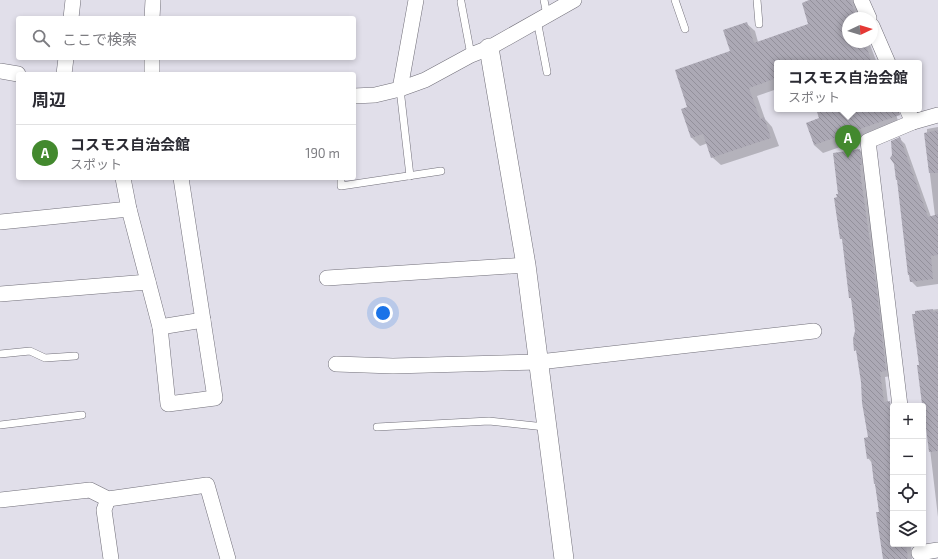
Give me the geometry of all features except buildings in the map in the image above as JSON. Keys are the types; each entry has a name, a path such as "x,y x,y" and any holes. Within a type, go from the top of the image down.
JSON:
{"street":[{"path":"71,16 73,0"},
{"path":"152,16 153,0"},
{"path":"400,89 416,0"},
{"path":"356,96 375,95 400,89 425,80 471,55 489,48 574,0"},
{"path":"861,0 866,12"},
{"path":"878,40 887,60"},
{"path":"489,48 526,265 564,559"},
{"path":"64,72 66,60"},
{"path":"152,60 152,72"},
{"path":"0,71 16,74"},
{"path":"900,403 868,140 910,116 938,115"},
{"path":"123,180 129,209 160,327 168,404 215,398 182,180"},
{"path":"0,222 129,209"},
{"path":"327,278 526,265"},
{"path":"0,294 148,282"},
{"path":"160,327 203,320"},
{"path":"336,364 393,366 539,362 814,331"},
{"path":"0,500 90,490 108,500 207,485 228,559"},
{"path":"108,500 104,510 111,559"},
{"path":"919,552 938,550"}],"lane":[{"path":"544,0 542,18 547,72"},
{"path":"675,0 685,29"},
{"path":"757,0 760,24"},
{"path":"462,2 471,55"},
{"path":"400,89 410,176"},
{"path":"341,180 341,186 441,171"},
{"path":"0,354 30,350 45,358 75,356"},
{"path":"0,425 82,415"},
{"path":"377,427 489,421 547,427"}],"place":[{"name":"コスモス自治会館","path":"848,158"}]}
